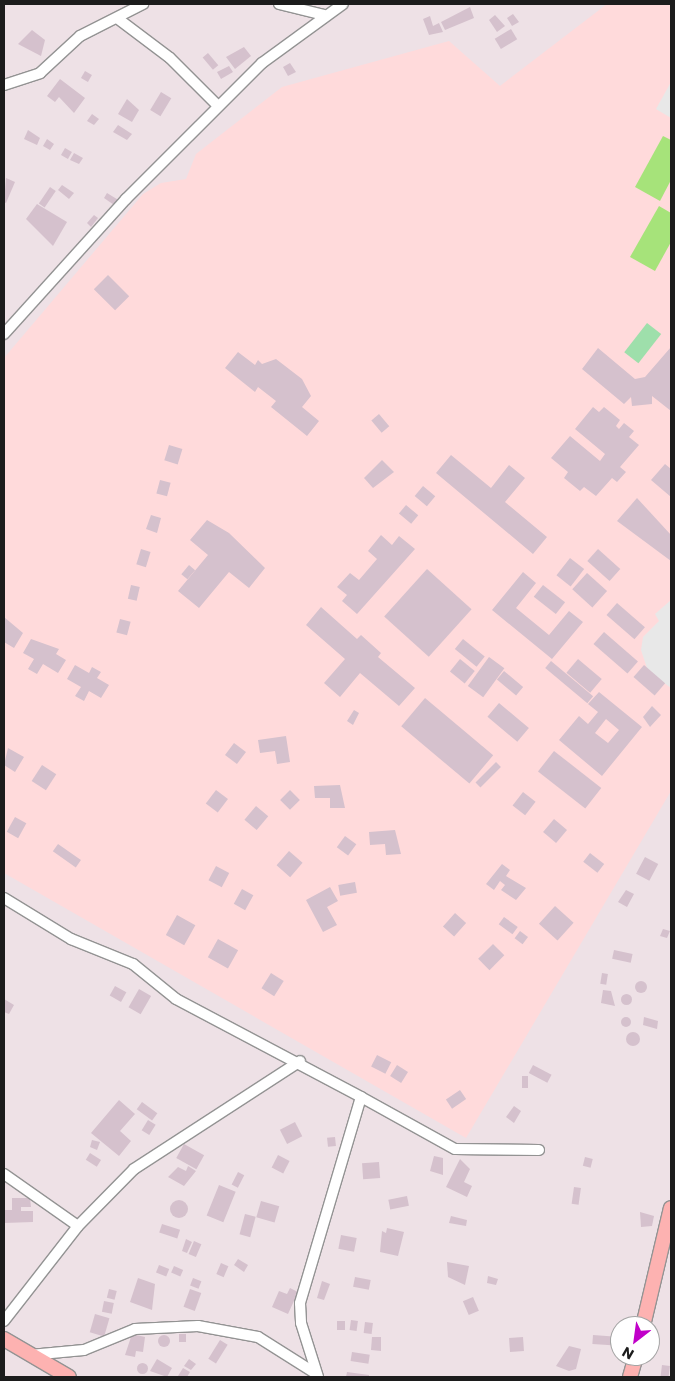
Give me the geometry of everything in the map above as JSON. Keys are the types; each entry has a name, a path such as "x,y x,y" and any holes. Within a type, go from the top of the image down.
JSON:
{"street":[{"path":"4,85 40,74 80,36 143,4"},
{"path":"279,4 330,10"},
{"path":"4,334 218,106 262,63 330,10 344,4"},
{"path":"118,18 170,58 218,106"},
{"path":"4,898 71,939 133,964 176,999 300,1061 455,1149 539,1150"},
{"path":"4,1321 78,1226 156,1151 300,1061"},
{"path":"317,1375 300,1303 361,1097"},
{"path":"4,1174 78,1226"},
{"path":"645,1316 671,1208"},
{"path":"29,1355 84,1350 135,1329 198,1326 258,1337 317,1375"},
{"path":"4,1339 69,1377"}],"shaded area":[{"path":"607,4 671,4 671,791 466,1138 4,873 4,358 143,194 161,183 186,179 196,154 282,87 449,41 500,86"},
{"path":"671,82 671,118 656,109"},
{"path":"663,136 671,140 671,180 660,201 635,187"},
{"path":"659,206 671,213 671,242 655,271 630,257"},
{"path":"647,323 661,334 638,363 624,352"},
{"path":"671,600 671,688 648,671 641,650 643,637 659,621 655,614"}],"building":[{"path":"470,7 474,18 445,30 441,22"},
{"path":"513,14 519,22 512,26 507,18"},
{"path":"495,15 505,26 497,32 489,20"},
{"path":"430,16 433,26 439,23 443,32 429,35 423,19"},
{"path":"511,29 517,39 501,49 495,39"},
{"path":"32,30 45,40 41,56 18,44"},
{"path":"244,47 251,56 235,69 226,57"},
{"path":"208,53 218,65 213,70 203,57"},
{"path":"290,63 296,72 288,76 283,67"},
{"path":"229,66 233,72 221,79 217,72"},
{"path":"85,71 92,75 88,82 81,78"},
{"path":"60,79 85,98 74,113 59,97 55,102 47,96"},
{"path":"161,92 171,98 160,116 150,110"},
{"path":"127,99 139,110 132,122 118,114"},
{"path":"92,114 99,119 94,125 87,121"},
{"path":"118,125 132,134 127,140 113,132"},
{"path":"28,130 40,138 37,145 24,139"},
{"path":"47,139 54,144 50,150 43,146"},
{"path":"65,148 72,152 68,159 61,155"},
{"path":"74,153 83,158 79,164 70,160"},
{"path":"6,178 15,182 6,203 4,202"},
{"path":"62,185 74,193 69,199 58,190"},
{"path":"50,187 56,191 45,207 39,204"},
{"path":"107,193 120,201 117,207 104,198"},
{"path":"37,204 67,222 53,246 26,219"},
{"path":"94,215 98,218 91,227 87,223"},
{"path":"108,275 129,296 115,310 94,289"},
{"path":"671,347 671,411 652,396 652,404 632,406 631,397 624,404 582,369 598,348 635,379 645,377"},
{"path":"238,352 255,365 258,360 262,364 276,359 302,379 311,396 302,407 319,421 307,436 271,407 276,401 258,387 255,392 225,368"},
{"path":"593,407 599,412 604,407 620,420 616,426 619,429 624,423 634,431 629,437 639,445 620,467 626,472 617,482 612,478 596,496 584,487 580,491 564,478 568,472 551,458 570,436 600,461 605,454 575,429"},
{"path":"379,414 389,426 382,433 371,420"},
{"path":"169,445 182,449 178,464 164,460"},
{"path":"451,455 491,488 509,465 525,478 505,502 547,537 533,554 436,473"},
{"path":"382,460 394,472 373,488 364,478"},
{"path":"665,464 671,469 671,497 651,480"},
{"path":"160,480 171,483 167,496 156,494"},
{"path":"423,486 435,496 427,506 415,496"},
{"path":"637,498 671,535 671,561 617,521"},
{"path":"406,505 418,515 411,524 399,513"},
{"path":"151,515 161,518 157,533 146,529"},
{"path":"207,520 229,533 265,568 249,588 229,572 199,608 178,591 208,555 190,540"},
{"path":"381,535 392,545 399,536 415,549 357,614 342,601 347,595 337,587 350,573 359,580 377,559 368,551"},
{"path":"141,549 151,552 146,567 136,564"},
{"path":"598,549 620,569 610,581 587,561"},
{"path":"570,558 584,569 571,586 556,575"},
{"path":"189,565 195,570 187,579 181,574"},
{"path":"427,569 472,609 429,657 384,617"},
{"path":"523,572 536,583 516,608 549,635 569,611 583,622 552,659 492,610"},
{"path":"587,573 607,591 592,607 572,589"},
{"path":"131,585 140,587 137,601 128,599"},
{"path":"543,585 565,602 556,614 534,597"},
{"path":"617,603 645,627 634,639 607,615"},
{"path":"321,607 357,639 361,635 381,653 378,657 415,688 399,706 360,673 340,697 324,683 345,659 306,625"},
{"path":"4,617 23,633 14,648 4,642"},
{"path":"120,619 131,622 127,635 116,633"},
{"path":"604,632 638,662 627,674 594,644"},
{"path":"31,639 59,649 56,654 66,660 58,673 43,664 37,674 28,669 34,659 23,653"},
{"path":"463,639 485,657 477,667 455,649"},
{"path":"489,657 504,668 483,697 468,686"},
{"path":"460,659 475,671 465,683 450,671"},
{"path":"578,659 602,679 590,693 566,673"},
{"path":"551,661 593,696 587,703 545,668"},
{"path":"75,665 89,673 92,667 101,672 97,678 109,685 101,698 89,691 84,701 75,696 81,687 67,679"},
{"path":"644,665 665,683 655,695 634,677"},
{"path":"504,671 523,687 516,695 497,679"},
{"path":"599,692 642,727 602,776 559,740 579,716 588,724 598,712 588,704","holes":["606,719 619,730 608,743 595,733"]},
{"path":"425,698 493,755 469,784 401,726"},
{"path":"499,703 529,728 517,742 487,717"},
{"path":"652,706 661,715 650,727 643,717"},
{"path":"354,710 359,713 353,725 347,721"},
{"path":"286,736 290,762 277,764 275,751 260,753 258,740"},
{"path":"234,743 246,752 237,764 225,755"},
{"path":"8,748 24,757 15,772 4,765"},
{"path":"554,751 601,788 585,808 538,771"},
{"path":"496,762 501,767 480,787 475,783"},
{"path":"42,765 56,774 46,790 32,781"},
{"path":"340,785 345,808 330,808 330,798 315,798 314,786"},
{"path":"216,790 228,799 218,813 206,804"},
{"path":"290,790 300,800 290,810 280,800"},
{"path":"523,792 536,802 525,815 513,805"},
{"path":"256,806 268,816 257,830 244,820"},
{"path":"15,817 26,823 18,838 7,832"},
{"path":"554,819 567,830 556,843 543,832"},
{"path":"395,830 401,854 386,855 385,844 370,845 369,832"},
{"path":"345,836 356,844 348,856 337,847"},
{"path":"58,844 81,860 76,867 53,851"},
{"path":"289,851 303,863 290,877 277,865"},
{"path":"590,853 604,864 597,873 583,862"},
{"path":"645,857 658,864 649,881 636,874"},
{"path":"502,864 510,870 506,876 526,888 516,900 501,890 505,885 500,881 494,890 486,884"},
{"path":"216,866 229,873 222,887 208,880"},
{"path":"355,882 357,893 340,896 338,885"},
{"path":"330,887 338,901 327,907 337,925 323,932 306,900"},
{"path":"242,889 253,895 245,910 234,904"},
{"path":"626,890 634,894 627,907 618,902"},
{"path":"555,906 574,923 558,941 539,924"},
{"path":"455,913 466,923 454,936 443,926"},
{"path":"177,915 195,925 184,945 166,935"},
{"path":"504,917 518,927 512,934 499,924"},
{"path":"663,929 670,931 667,938 660,936"},
{"path":"520,931 528,937 523,944 515,938"},
{"path":"218,939 238,950 228,969 208,957"},
{"path":"493,944 504,955 489,970 478,959"},
{"path":"614,950 633,954 631,963 612,959"},
{"path":"271,973 284,981 274,996 261,988"},
{"path":"602,973 608,974 606,985 600,984"},
{"path":"643,981 646,982 646,992 639,993 636,992 635,985 636,982"},
{"path":"115,986 126,992 121,1002 110,996"},
{"path":"139,989 151,996 141,1014 128,1007"},
{"path":"603,990 611,991 615,1006 601,1003"},
{"path":"626,993 632,999 626,1005 620,999"},
{"path":"4,999 14,1005 9,1014 4,1012"},
{"path":"624,1017 628,1017 631,1022 630,1026 624,1027 621,1024 621,1020"},
{"path":"644,1017 658,1021 657,1029 643,1025"},
{"path":"630,1032 636,1032 640,1039 636,1046 630,1046 626,1042 626,1036"},
{"path":"377,1055 391,1062 385,1074 371,1067"},
{"path":"397,1065 408,1072 401,1083 390,1076"},
{"path":"533,1065 552,1075 547,1083 529,1073"},
{"path":"522,1076 528,1076 528,1088 522,1088"},
{"path":"460,1090 466,1099 452,1109 446,1100"},
{"path":"119,1100 135,1114 120,1131 131,1141 119,1156 91,1133"},
{"path":"142,1102 157,1113 152,1120 137,1109"},
{"path":"514,1106 521,1111 514,1123 506,1117"},
{"path":"148,1120 156,1125 149,1135 142,1130"},
{"path":"295,1122 302,1136 287,1144 280,1130"},
{"path":"335,1137 336,1146 328,1147 327,1138"},
{"path":"92,1140 100,1142 97,1150 90,1147"},
{"path":"184,1144 204,1155 196,1169 176,1158"},
{"path":"90,1153 101,1160 97,1167 86,1160"},
{"path":"278,1155 290,1161 283,1173 272,1167"},
{"path":"434,1156 443,1158 443,1175 430,1171"},
{"path":"585,1157 593,1159 591,1168 583,1166"},
{"path":"460,1159 470,1169 464,1182 472,1186 467,1197 446,1187"},
{"path":"379,1162 380,1178 363,1179 362,1163"},
{"path":"188,1166 196,1171 184,1186 168,1177 178,1167 186,1171"},
{"path":"238,1172 244,1175 238,1188 232,1184"},
{"path":"219,1185 236,1192 223,1222 207,1216"},
{"path":"574,1187 581,1188 579,1205 572,1204"},
{"path":"407,1196 409,1206 390,1209 388,1200"},
{"path":"12,1198 30,1198 31,1207 21,1207 21,1211 33,1211 33,1222 4,1223 4,1210 12,1210"},
{"path":"179,1200 185,1203 188,1209 185,1215 179,1218 173,1215 170,1209 173,1203"},
{"path":"261,1201 279,1206 275,1223 256,1217"},
{"path":"640,1212 654,1216 652,1226 641,1227"},
{"path":"245,1214 256,1217 250,1237 240,1234"},
{"path":"451,1216 467,1220 466,1226 449,1223"},
{"path":"162,1224 180,1230 177,1238 159,1233"},
{"path":"387,1228 404,1232 398,1256 380,1252 382,1231 386,1233"},
{"path":"341,1235 357,1238 354,1252 338,1249"},
{"path":"186,1239 192,1242 187,1253 182,1251"},
{"path":"194,1241 201,1244 196,1257 189,1254"},
{"path":"238,1259 248,1265 244,1272 234,1265"},
{"path":"447,1262 469,1266 465,1285 448,1277"},
{"path":"221,1263 228,1266 224,1277 216,1274"},
{"path":"159,1265 169,1269 166,1277 156,1272"},
{"path":"174,1266 183,1270 180,1276 171,1272"},
{"path":"488,1276 498,1279 496,1285 487,1283"},
{"path":"355,1277 371,1280 369,1290 353,1287"},
{"path":"138,1278 155,1284 152,1310 130,1302"},
{"path":"193,1278 201,1281 199,1289 190,1285"},
{"path":"322,1281 330,1284 324,1300 317,1298"},
{"path":"290,1288 298,1292 288,1314 272,1307 279,1291 287,1294"},
{"path":"109,1289 117,1291 115,1300 107,1298"},
{"path":"190,1289 201,1293 195,1311 184,1307"},
{"path":"473,1297 479,1311 469,1315 463,1301"},
{"path":"104,1301 114,1303 112,1314 102,1312"},
{"path":"95,1314 109,1318 104,1336 90,1332"},
{"path":"351,1320 358,1321 357,1331 350,1330"},
{"path":"337,1321 345,1321 345,1330 337,1330"},
{"path":"365,1322 373,1323 372,1334 364,1333"},
{"path":"132,1334 145,1337 143,1352 136,1351 135,1357 125,1355"},
{"path":"179,1334 186,1334 186,1342 179,1342"},
{"path":"164,1335 170,1341 164,1347 158,1341"},
{"path":"593,1335 610,1336 610,1345 592,1344"},
{"path":"372,1337 381,1337 381,1351 371,1350"},
{"path":"523,1337 524,1351 510,1352 509,1338"},
{"path":"220,1340 228,1345 216,1363 208,1359"},
{"path":"569,1346 581,1349 576,1369 569,1371 556,1366"},
{"path":"352,1352 370,1355 368,1364 351,1361"},
{"path":"157,1359 172,1368 167,1377 150,1371"},
{"path":"189,1359 196,1364 191,1370 184,1366"},
{"path":"142,1362 148,1368 142,1374 136,1368"},
{"path":"662,1365 670,1366 669,1377 661,1377"},
{"path":"183,1368 190,1372 187,1377 178,1376"},
{"path":"347,1372 369,1375 369,1377 346,1377"}]}
